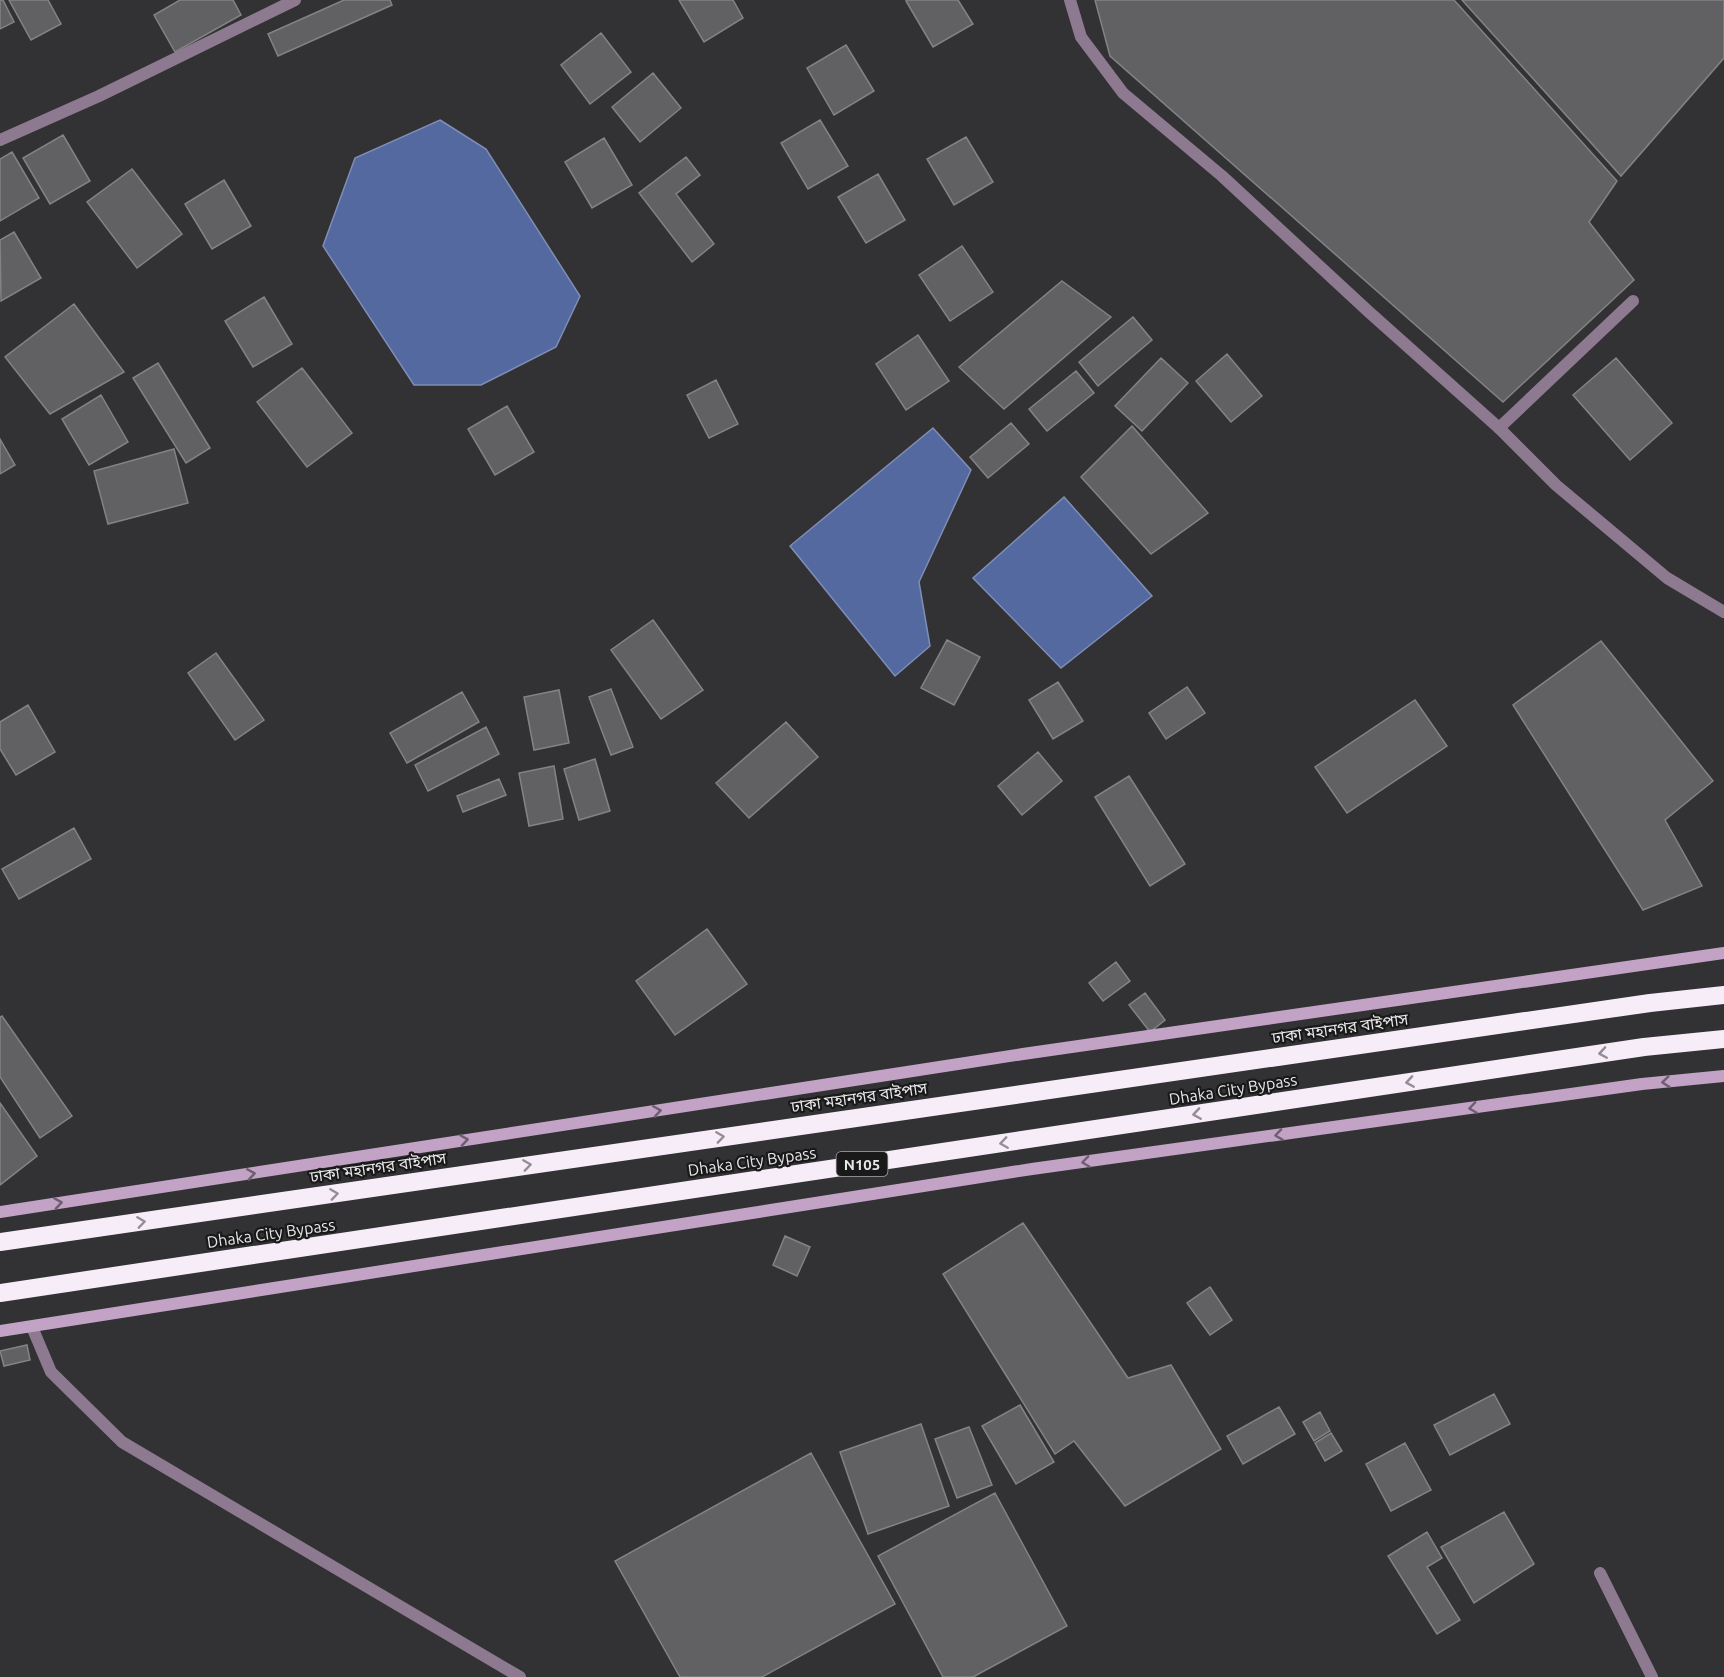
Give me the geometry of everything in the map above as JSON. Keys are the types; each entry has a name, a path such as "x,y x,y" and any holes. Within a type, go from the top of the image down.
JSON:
{"highway":[{"name":"ঢাকা মহানগর বাইপাস","path":"0,1242 1638,1005 1724,996"},
{"name":"Dhaka City Bypass","path":"0,1293 1644,1047 1724,1039"}],"main road":[{"path":"0,1212 1023,1054 1724,953"},
{"path":"0,1331 1032,1169 1642,1084 1724,1077"}],"street":[{"path":"0,140 110,91 295,0"},
{"path":"1070,0 1081,37 1124,93 1222,176 1499,428 1556,485 1667,578 1724,612"},
{"path":"1499,428 1633,301"},
{"path":"32,1327 51,1372 122,1442 520,1677"},
{"path":"1600,1572 1652,1677"}],"water":[{"path":"440,120 486,149 580,296 556,347 481,385 414,385 323,246 355,158"},
{"path":"933,428 971,470 919,582 930,646 895,676 790,546"},
{"path":"1064,497 1152,596 1061,668 973,578"}],"building":[{"path":"0,0 3,0 14,22 0,29"},
{"path":"9,0 48,0 61,24 31,40"},
{"path":"180,0 233,0 241,15 175,52 154,15"},
{"path":"344,0 390,0 392,5 278,56 268,34"},
{"path":"679,0 733,0 743,18 704,42"},
{"path":"958,0 973,24 933,47 906,1"},
{"path":"1095,0 1454,0 1617,181 1589,222 1634,280 1503,402 1110,56"},
{"path":"1462,0 1724,0 1724,58 1621,176"},
{"path":"601,33 631,72 590,104 561,65"},
{"path":"846,45 874,91 834,115 807,68"},
{"path":"653,73 681,108 640,142 612,107"},
{"path":"820,120 848,166 808,189 781,143"},
{"path":"63,135 90,181 50,204 23,158"},
{"path":"966,137 993,182 954,205 927,159"},
{"path":"604,138 632,185 592,208 565,162"},
{"path":"12,152 39,198 0,221 0,159"},
{"path":"686,157 700,175 676,194 714,244 692,262 639,193"},
{"path":"132,169 182,234 137,268 87,202"},
{"path":"878,174 905,220 866,243 838,197"},
{"path":"224,180 251,226 212,249 185,204"},
{"path":"14,232 41,278 1,301 0,240"},
{"path":"962,246 993,292 950,321 919,275"},
{"path":"1062,281 1111,317 1004,409 959,367"},
{"path":"264,297 292,344 253,367 225,321"},
{"path":"74,304 124,372 50,414 5,357"},
{"path":"1133,317 1152,340 1098,386 1079,362"},
{"path":"918,335 949,381 906,410 876,364"},
{"path":"1227,354 1262,396 1231,422 1196,381"},
{"path":"1161,358 1188,383 1142,431 1115,406"},
{"path":"1616,358 1672,423 1630,460 1573,395"},
{"path":"158,363 210,448 186,463 133,378"},
{"path":"302,368 352,433 307,467 257,402"},
{"path":"1076,371 1094,393 1047,431 1029,409"},
{"path":"716,380 738,424 709,438 687,395"},
{"path":"101,395 128,442 89,465 62,419"},
{"path":"507,406 534,452 495,475 468,429"},
{"path":"1011,423 1029,444 988,478 970,457"},
{"path":"1132,426 1208,513 1151,554 1081,477"},
{"path":"0,439 15,465 0,474"},
{"path":"174,449 188,503 108,524 94,471"},
{"path":"653,620 703,690 661,719 611,650"},
{"path":"947,640 980,657 954,705 921,688"},
{"path":"1601,641 1713,781 1665,820 1702,886 1643,910 1513,705"},
{"path":"216,653 264,720 235,740 188,673"},
{"path":"1058,682 1083,721 1053,739 1029,700"},
{"path":"1187,687 1205,713 1166,739 1149,713"},
{"path":"611,689 633,747 611,755 589,697"},
{"path":"559,690 569,743 534,750 524,697"},
{"path":"462,692 479,722 407,763 390,733"},
{"path":"1415,700 1447,746 1347,813 1315,767"},
{"path":"28,705 55,752 16,775 0,749 0,722"},
{"path":"786,722 818,757 749,818 716,783"},
{"path":"486,727 499,754 428,791 415,765"},
{"path":"1038,752 1062,781 1022,815 998,786"},
{"path":"595,759 610,811 579,820 564,769"},
{"path":"554,766 563,819 529,826 519,773"},
{"path":"1129,776 1185,864 1150,886 1095,797"},
{"path":"499,779 506,795 463,812 457,796"},
{"path":"74,828 91,859 19,899 2,869"},
{"path":"707,929 747,984 675,1035 636,981"},
{"path":"1116,962 1130,981 1103,1001 1089,983"},
{"path":"1145,993 1165,1020 1150,1032 1129,1005"},
{"path":"2,1016 72,1116 40,1138 0,1077 0,1017"},
{"path":"0,1103 37,1156 0,1185"},
{"path":"1023,1223 1128,1378 1171,1365 1221,1449 1125,1506 1074,1441 1055,1454 943,1274"},
{"path":"785,1236 810,1247 797,1276 773,1265"},
{"path":"1210,1287 1232,1320 1210,1335 1187,1303"},
{"path":"27,1345 30,1360 4,1366 0,1351"},
{"path":"1494,1394 1510,1424 1450,1455 1434,1425"},
{"path":"1020,1405 1054,1462 1016,1484 982,1426"},
{"path":"1279,1407 1295,1434 1243,1464 1227,1436"},
{"path":"1320,1412 1330,1431 1314,1441 1303,1422"},
{"path":"921,1424 949,1506 868,1534 840,1452"},
{"path":"969,1427 992,1485 957,1498 935,1439"},
{"path":"1331,1433 1342,1451 1325,1461 1315,1443"},
{"path":"1405,1443 1431,1490 1391,1511 1366,1464"},
{"path":"811,1453 895,1604 762,1677 680,1677 615,1561"},
{"path":"995,1493 1067,1626 973,1677 943,1677 878,1556"},
{"path":"1504,1512 1534,1564 1474,1603 1441,1547"},
{"path":"1427,1532 1442,1558 1427,1567 1460,1620 1437,1634 1388,1556"}]}
